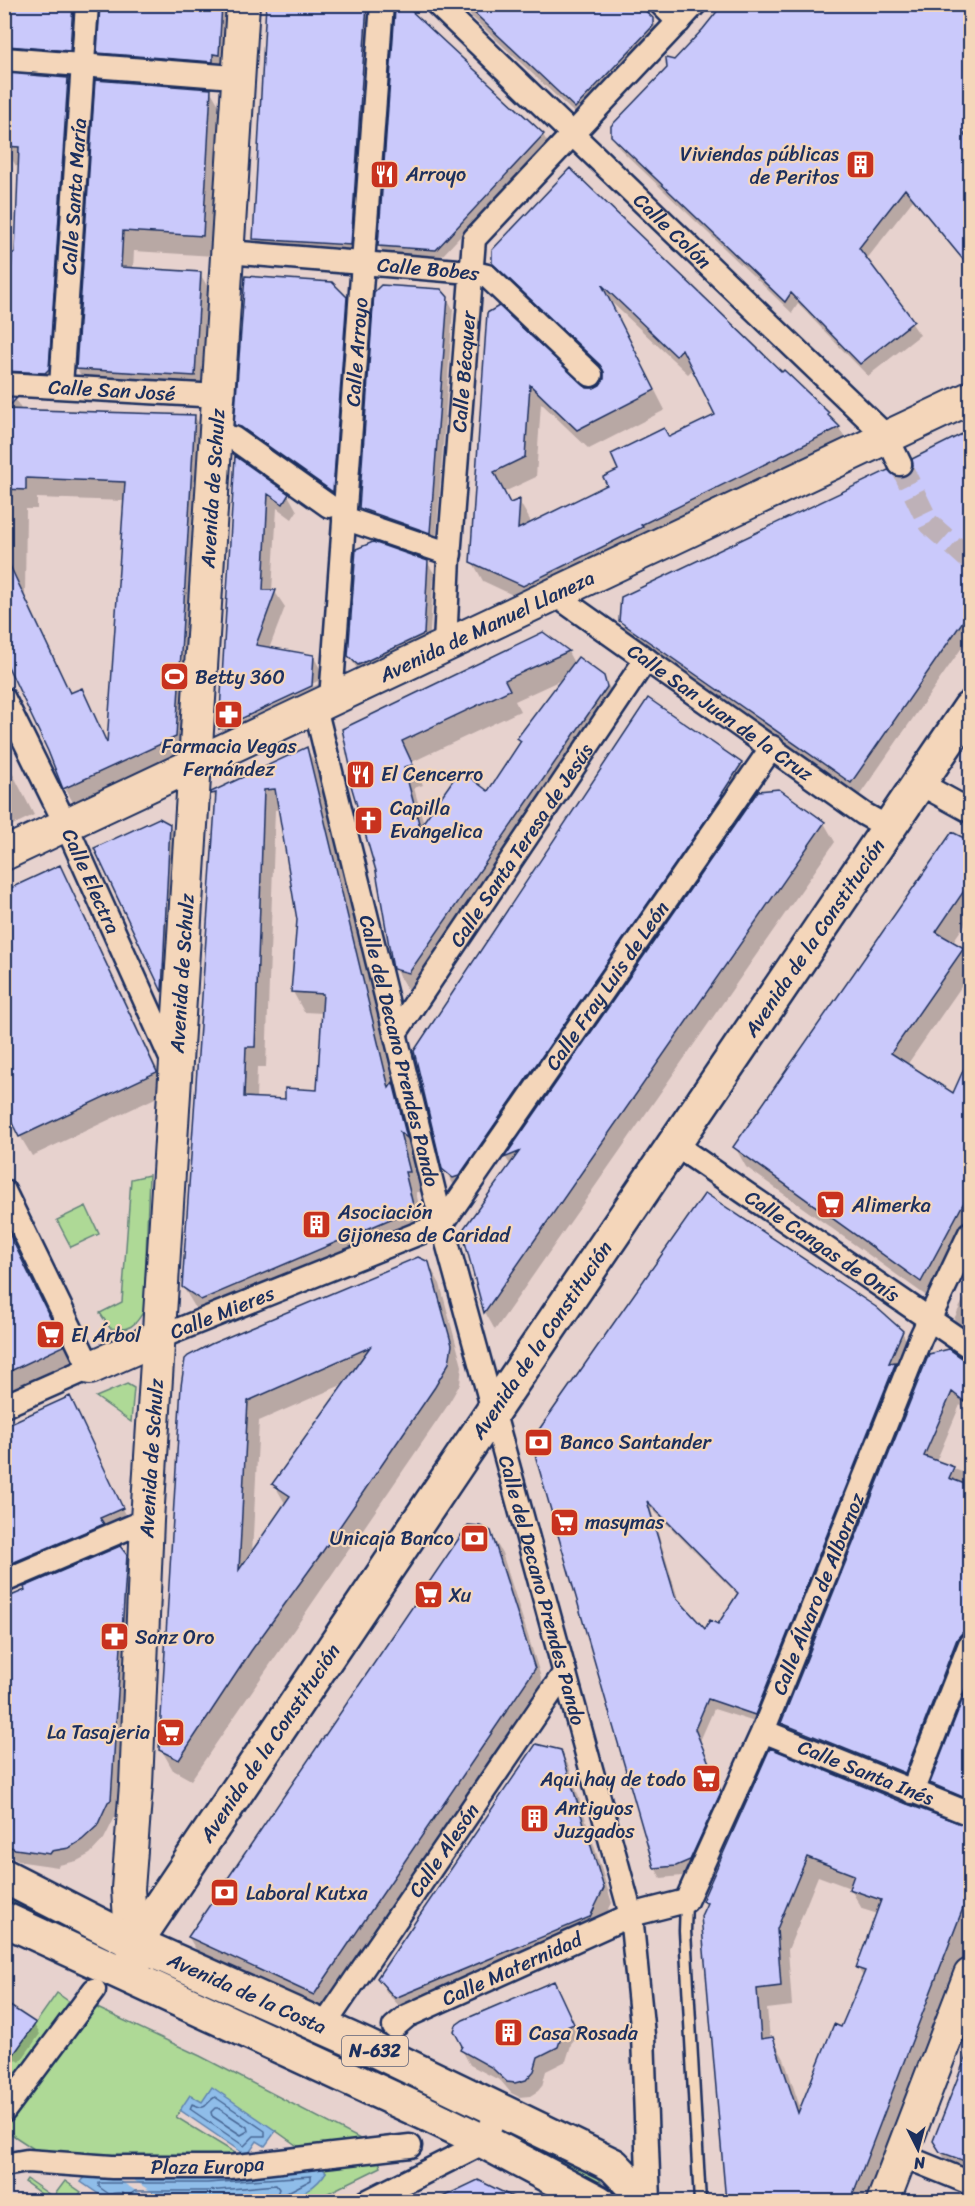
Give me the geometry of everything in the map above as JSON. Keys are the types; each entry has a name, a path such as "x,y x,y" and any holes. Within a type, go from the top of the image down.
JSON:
{"main road":[{"name":"Avenida de la Constitución","path":"135,1943 970,708"},
{"name":"Avenida de la Costa","path":"4,1876 135,1943 323,2026 613,2165 633,2186 639,2202"},
{"name":"Avenida de la Costa","path":"4,1919 485,2142 530,2168 598,2202"},
{"path":"135,1943 132,1961 136,1979"}],"street":[{"name":"Calle Santa María","path":"61,386 87,4"},
{"name":"Avenida de Schulz","path":"135,1943 130,1920 128,1889 136,1785 147,1520 243,4"},
{"name":"Calle Arroyo","path":"323,703 336,512 363,262 382,4"},
{"name":"Calle Colón","path":"437,4 894,451"},
{"path":"661,4 679,22"},
{"name":"Calle Bécquer","path":"445,645 474,239 695,4"},
{"path":"4,59 221,76"},
{"name":"Calle Bobes","path":"228,252 363,262 470,272 488,276 591,375"},
{"name":"Calle San José","path":"4,384 219,396"},
{"name":"Avenida de Manuel Llaneza","path":"4,854 554,594 894,451 970,398"},
{"path":"233,438 336,512 450,554"},
{"name":"Calle San Juan de la Cruz","path":"554,594 864,814 889,828"},
{"name":"Calle Santa Teresa de Jesús","path":"396,1032 646,660"},
{"name":"Calle Electra","path":"4,699 66,825 175,1066"},
{"name":"Calle del Decano Prendes Pando","path":"323,703 396,1032 442,1224 631,1915 643,2035 649,2202"},
{"name":"Calle Fray Luis de León","path":"442,1224 772,747"},
{"path":"919,783 970,811"},
{"name":"Calle Cangas de Onís","path":"674,1144 970,1347"},
{"path":"4,1191 90,1368"},
{"name":"Calle Mieres","path":"4,1406 158,1338 442,1224"},
{"name":"Calle Álvaro de Albornoz","path":"686,1901 763,1731 929,1319 970,1233"},
{"path":"4,1581 147,1520"},
{"path":"912,1792 970,1644"},
{"name":"Calle Alesón","path":"323,2026 565,1672"},
{"name":"Calle Santa Inés","path":"763,1731 970,1814"},
{"path":"65,1906 108,1912 116,1908 128,1889"},
{"path":"631,1915 686,1901"},
{"name":"Calle Maternidad","path":"400,2021 631,1915"},
{"path":"883,2202 970,1975"},
{"path":"4,2111 94,1990"},
{"path":"366,2202 485,2142 497,2109"},
{"name":"Plaza Europa","path":"10,2159 112,2167 229,2167 410,2146"},
{"path":"901,2155 970,2183"},
{"path":"4,2184 10,2159"},
{"path":"530,2168 568,2202"}],"lane":[{"path":"686,1901 685,1931 700,2202"}],"green space":[{"path":"149,1175 144,1310 131,1326 122,1329 110,1328 100,1313 122,1302 131,1179"},
{"path":"86,1206 99,1234 71,1247 57,1220"},
{"path":"127,1384 134,1388 131,1422 96,1397"},
{"path":"4,1895 53,1918 49,1926 5,1905"},
{"path":"167,1971 401,2082 397,2091 163,1979"},
{"path":"57,1993 71,2003 4,2100 4,2068"},
{"path":"93,2006 200,2056 368,2143 303,2150 276,2131 202,2103 191,2095 176,2117 245,2159 198,2163 40,2153 5,2130 5,2126"},
{"path":"503,2129 596,2174 605,2188 499,2137"},
{"path":"379,2161 381,2167 312,2201 268,2202 286,2200 326,2172 322,2168"},
{"path":"27,2179 53,2197 65,2181 81,2192 78,2196 85,2201 36,2201 41,2194 25,2182"}],"water":[{"path":"212,2087 276,2131 265,2146 257,2141 247,2156 180,2110 190,2095 202,2102"},
{"path":"322,2168 326,2172 309,2189 293,2198 268,2202 120,2202 121,2200 117,2197 114,2201 109,2201 81,2182 86,2176"}],"pier":[{"path":"114,2177 129,2177 166,2201 152,2201"}],"building":[{"path":"4,4 73,4 70,51 7,46 7,41 4,41"},
{"path":"100,4 222,4 219,55 213,54 213,62 97,53"},
{"path":"266,4 367,4 351,245 253,239"},
{"path":"465,4 638,4 653,18 653,26 575,108"},
{"name":"Viviendas públicas de Peritos","path":"723,4 970,4 970,127 964,135 970,142 970,268 905,189 859,248 914,321 860,364 791,293 785,302 611,136 611,126 667,68 666,58 674,60"},
{"path":"406,6 544,134 436,250 378,246 395,10"},
{"path":"6,73 68,78 49,369 45,373 4,371 4,338 8,338 12,253 15,253 19,147 4,146"},
{"path":"95,80 211,89 203,236 123,231 121,267 201,272 195,376 76,369"},
{"path":"570,168 782,372 784,370 829,413 828,415 840,427 523,586 470,562 487,313 499,306 587,388 600,385 604,379 604,372 600,365 492,263 492,250","holes":["602,285 676,356 682,349 715,415 669,437 664,428 611,454 618,470 603,477 607,485 518,529 520,499 510,503 494,472 525,457 530,385 577,430 655,390"]},
{"path":"245,276 332,282 347,297 333,492 241,427 234,425"},
{"path":"381,285 441,289 448,297 430,533 359,508 374,292"},
{"path":"4,398 17,398 6,409 195,415 176,737 63,789 48,751 4,658 4,553 70,693 82,688 107,743 125,482 26,478 26,490 4,489"},
{"path":"970,430 970,611 851,783 619,621 621,597 888,470 898,477 906,476 913,466 912,459"},
{"path":"235,456 289,494 283,504 268,494 263,590 276,590 256,645 314,655 312,686 219,729"},
{"path":"373,542 428,561 424,634 358,665 348,656 356,549"},
{"path":"543,632 569,651 505,680 510,690 402,741 413,765 404,767 420,827 460,770 488,791 521,741 517,738 578,657 604,676 607,687 409,973 393,969 376,871 350,782 354,784 342,729"},
{"path":"648,698 742,763 721,795 723,795 459,1176 453,1178 442,1169 414,1051"},
{"path":"307,747 389,1088 393,1082 407,1138 400,1132 410,1172 405,1172 414,1209 201,1300 182,1287 216,793 211,794","holes":["275,789 297,920 291,992 323,994 317,1090 285,1088 285,1099 244,1097 246,1047 255,1047 264,790"]},
{"path":"779,789 825,822 484,1313 462,1231 519,1152 504,1158 758,791"},
{"path":"159,818 170,824 162,992 94,848"},
{"path":"952,832 970,841 970,871 964,882 968,885 936,932 964,948 891,1053 953,1093 970,1055 970,1191 921,1282 733,1147"},
{"path":"60,865 157,1072 19,1137 4,1107 4,891"},
{"path":"705,1193 876,1307 903,1331 889,1363 896,1362 755,1715 708,1699 695,1729 721,1792 690,1860 676,1866 654,1868 531,1441","holes":["647,1501 738,1593 718,1624 710,1620 705,1629 675,1596"]},
{"path":"4,1223 64,1346 4,1374"},
{"path":"418,1257 429,1262 452,1345 449,1363 435,1387 321,1554 251,1651 179,1760 159,1750 181,1386 185,1359 211,1344","holes":["370,1347 272,1484 290,1496 239,1570 248,1401"]},
{"path":"949,1349 962,1358 970,1360 970,1406 952,1392 924,1456 954,1467 949,1478 970,1486 970,1631 962,1633 957,1639 905,1773 781,1723 929,1354"},
{"path":"70,1396 123,1508 100,1518 104,1524 12,1563 4,1547 4,1426"},
{"path":"468,1525 480,1526 491,1531 535,1669 314,1995 188,1937"},
{"path":"120,1546 127,1555 111,1800 97,1826 69,1848 52,1851 50,1854 15,1849 4,1844 4,1599 25,1590 24,1587"},
{"path":"970,1680 970,1800 930,1783"},
{"name":"Antiguos Juzgados","path":"536,1744 561,1750 604,1888 590,1917 395,1998 377,1978"},
{"path":"770,1748 970,1827 970,1890 850,2202 726,2202 701,1916 707,1903 702,1901","holes":["807,1857 854,1875 849,1889 881,1900 856,1968 865,1971 841,2027 834,2024 798,2113 773,2037 761,2039 757,1989 781,1986 777,1929"]},
{"name":"Casa Rosada","path":"554,1981 574,2024 564,2028 558,2047 538,2057 534,2071 526,2080 515,2083 507,2082 491,2067 460,2050 462,2046 454,2031 456,2025"},
{"path":"4,2002 36,2023 4,2068"},
{"path":"969,2049 970,2163 940,2152 933,2141"},
{"path":"478,2180 523,2202 432,2202"}],"tunnel":[{"path":"900,464 929,524 970,560"}],"place":[{"name":"Viviendas públicas de Peritos","path":"860,165"},
{"name":"Arroyo","path":"385,174"},
{"name":"Betty 360","path":"174,677"},
{"name":"Farmacia Vegas Fernández","path":"229,715"},
{"name":"El Cencerro","path":"360,774"},
{"name":"Capilla Evangelica","path":"369,820"},
{"name":"Alimerka","path":"831,1205"},
{"name":"Asociación Gijonesa de Caridad","path":"317,1224"},
{"name":"El Árbol","path":"50,1335"},
{"name":"Banco Santander","path":"539,1442"},
{"name":"masymas","path":"564,1522"},
{"name":"Unicaja Banco","path":"475,1538"},
{"name":"Xu","path":"428,1595"},
{"name":"Sanz Oro","path":"114,1637"},
{"name":"La Tasajeria","path":"171,1732"},
{"name":"Aqui hay de todo","path":"707,1779"},
{"name":"Antiguos Juzgados","path":"534,1819"},
{"name":"Laboral Kutxa","path":"225,1893"},
{"name":"Casa Rosada","path":"508,2033"}]}
